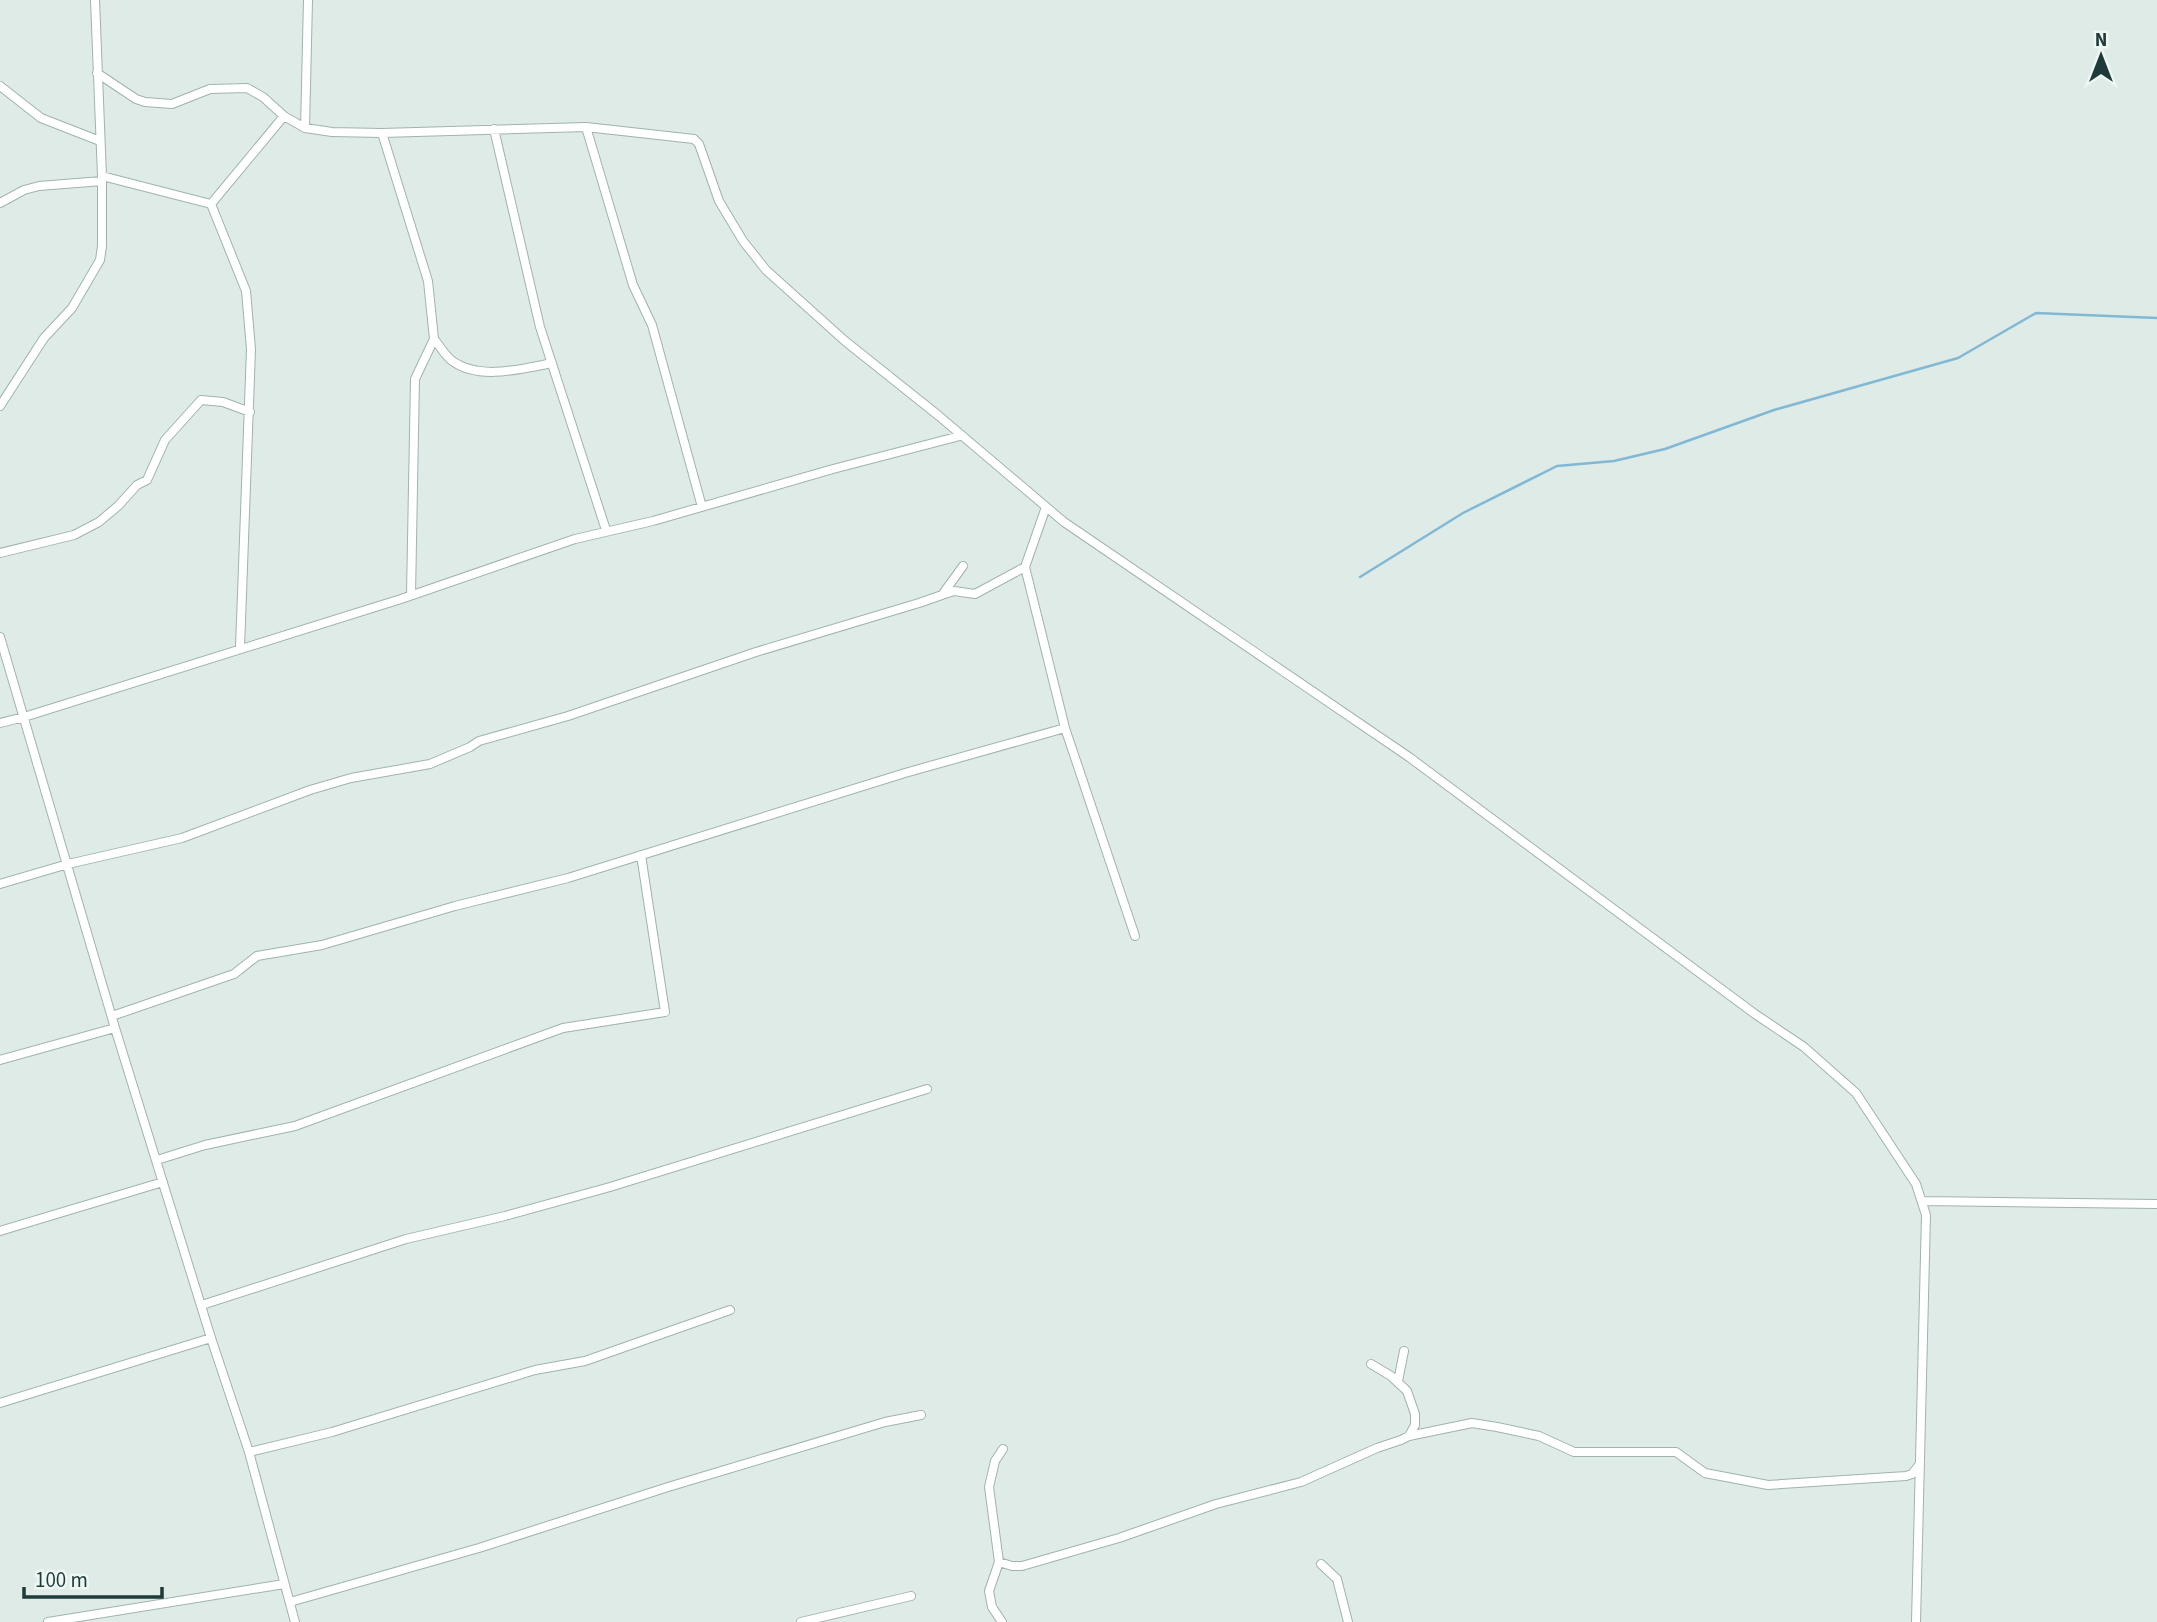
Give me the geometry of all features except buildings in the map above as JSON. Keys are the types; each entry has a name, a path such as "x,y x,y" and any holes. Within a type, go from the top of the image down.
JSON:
{"street":[{"path":"0,406 44,338 72,308 100,260 102,179 95,0"},
{"path":"305,128 308,0"},
{"path":"97,73 135,99 145,102 172,104 210,89 247,88 305,128 331,132 586,127 694,139 699,144 719,201 743,241 766,270 845,341 1064,522 1409,757 1755,1014 1804,1047 1856,1093 1916,1184 1926,1214 1916,1622"},
{"path":"0,86 41,118 100,141"},
{"path":"211,204 284,116"},
{"path":"586,127 633,285 652,325 702,507"},
{"path":"494,129 540,327 606,530"},
{"path":"382,133 428,281 434,338 449,358 462,367 481,371 513,370 552,363"},
{"path":"0,203 24,190 39,186 102,179 211,204"},
{"path":"211,204 246,291 251,349 240,648"},
{"path":"411,595 415,379 434,338"},
{"path":"0,553 74,535 99,522 137,485 147,480 165,440 201,400 223,402 250,412"},
{"path":"0,723 411,595 606,530 653,521 960,436"},
{"path":"1046,507 1025,567 1065,728 1135,936"},
{"path":"942,595 963,566"},
{"path":"0,884 68,864 182,838 310,790 351,778 430,764 479,741 568,716 756,652 869,620 954,591 975,594 1025,567"},
{"path":"0,637 115,1028 249,1452 295,1622"},
{"path":"112,1016 234,974 257,956 323,945 455,906 568,878 905,773 1065,728"},
{"path":"157,1160 205,1145 295,1126 563,1028 666,1012 641,855"},
{"path":"0,1060 115,1028"},
{"path":"202,1305 406,1239 597,1191 927,1089"},
{"path":"0,1231 163,1182"},
{"path":"1923,1201 2157,1204"},
{"path":"249,1452 331,1432 535,1370 585,1361 730,1310"},
{"path":"0,1403 211,1338"},
{"path":"1398,1381 1404,1351"},
{"path":"1371,1364 1398,1381 1407,1391 1415,1414 1415,1425 1409,1436"},
{"path":"290,1602 479,1548 668,1487 885,1422 921,1415"},
{"path":"999,1562 1022,1566 1119,1538 1189,1512 1301,1482 1409,1436 1472,1423 1539,1436 1574,1452 1676,1452 1705,1473 1768,1485 1906,1476 1912,1474 1919,1465"},
{"path":"1002,1622 989,1598 990,1584 999,1562 989,1487 995,1461 1003,1450"},
{"path":"1321,1564 1337,1579 1349,1622"},
{"path":"48,1622 284,1584"},
{"path":"801,1622 911,1596"}],"waterway":[{"path":"1360,577 1463,513 1557,466 1614,461 1665,449 1774,410 1958,358 2036,313 2157,318"}]}
